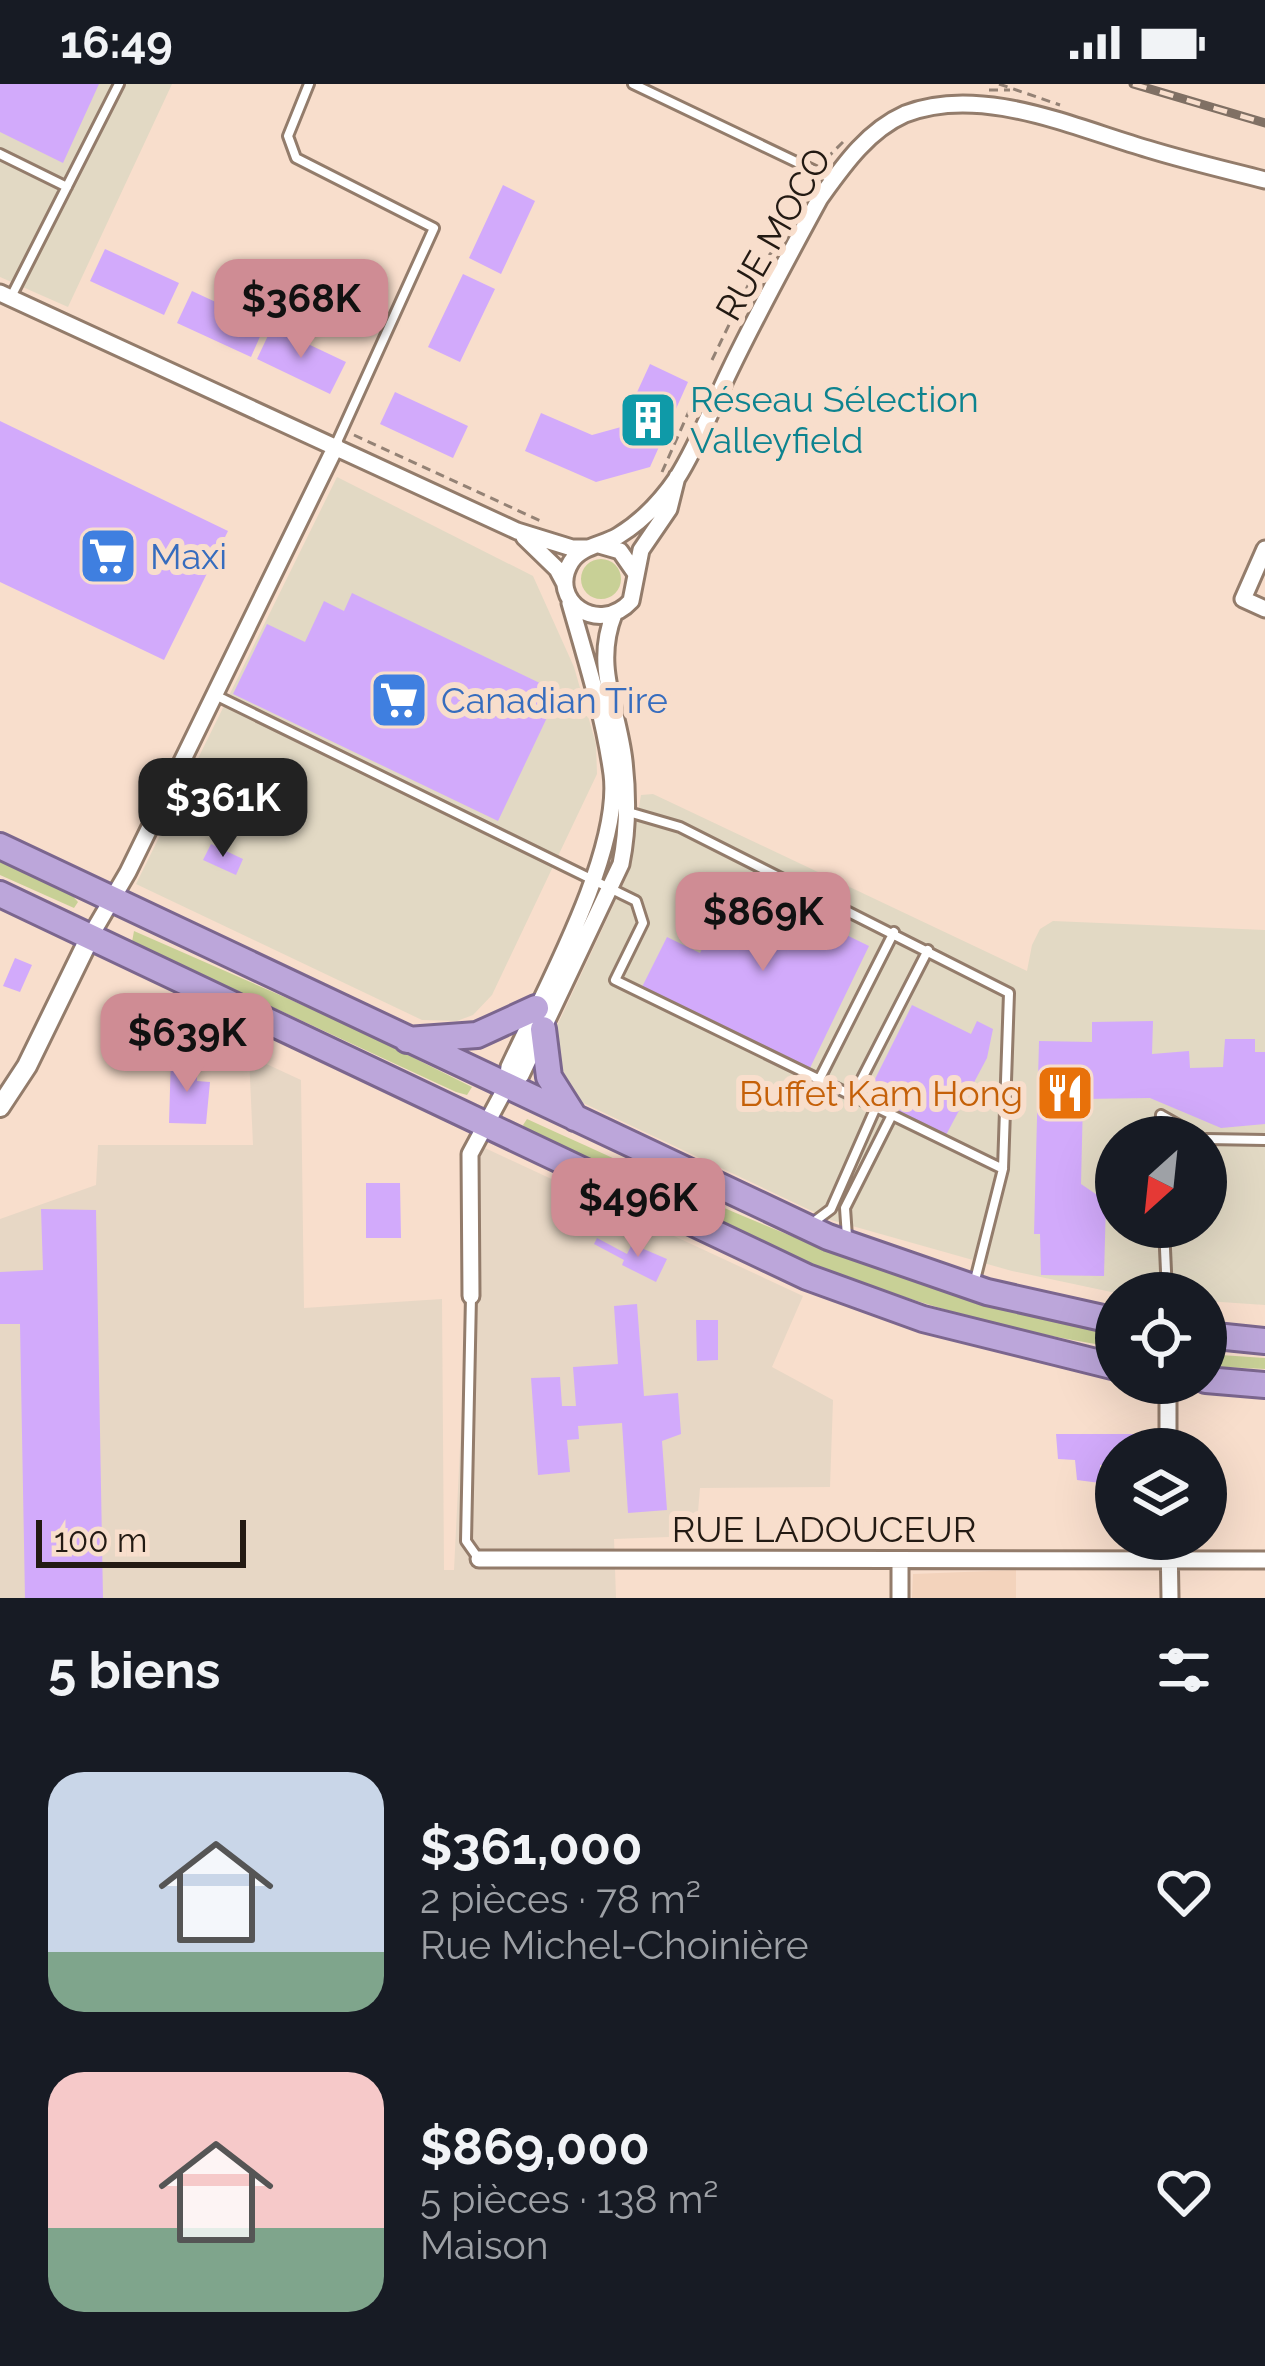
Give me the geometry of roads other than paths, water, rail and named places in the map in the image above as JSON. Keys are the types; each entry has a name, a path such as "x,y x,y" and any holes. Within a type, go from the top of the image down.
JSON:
{"highway":[{"path":"0,846 806,1227 973,1288 1095,1316"},
{"path":"0,894 776,1263 856,1297 988,1338 1095,1362"},
{"path":"407,1040 477,1035 540,1018 549,1077 576,1120"},
{"path":"1227,1337 1265,1341"},
{"path":"1227,1382 1265,1385"}],"street":[{"name":"RUE MOCO","path":"540,1018 619,812 567,589 571,562 632,526 668,477 834,179 875,133 905,114 931,107 992,105 1020,108 1150,150 1265,180"},
{"path":"6,295 517,531 572,548 620,551 629,559 637,580"},
{"path":"1,1102 28,1066 114,900 336,446"},
{"name":"RUE MOCO","path":"470,1296 469,1160 474,1144 506,1087 508,1067 540,1018 621,864 623,758 603,654 614,614 631,601 641,550 669,509 668,477"},
{"path":"517,531 557,569 582,611 592,616 614,614"},
{"path":"1265,549 1243,599 1265,609"},
{"name":"RUE LADOUCEUR","path":"479,1559 1095,1560"},
{"path":"900,1560 900,1598"},
{"path":"1170,1560 1170,1598"},
{"name":"RUE LADOUCEUR","path":"1227,1560 1265,1560"}],"lane":[{"path":"6,295 119,84"},
{"path":"309,84 288,136 296,158 434,228 336,446"},
{"path":"633,84 834,179"},
{"path":"0,154 67,188"},
{"path":"214,694 636,901 643,923 615,980 1003,1169"},
{"path":"619,812 680,827 1009,993 1003,1169 973,1288"},
{"path":"819,1080 894,932"},
{"path":"853,1096 928,950"},
{"path":"806,1227 831,1209 876,1107"},
{"path":"848,1245 845,1208 892,1115"},
{"path":"1227,1138 1265,1139"},
{"path":"470,1296 466,1541 479,1559"}],"railway":[{"path":"1133,84 1265,123"}],"place":[{"name":"Réseau Sélection Valleyfield","path":"648,420"},
{"name":"Maxi","path":"108,556"},
{"name":"Canadian Tire","path":"399,700"},
{"name":"Buffet Kam Hong","path":"1065,1093"}]}
